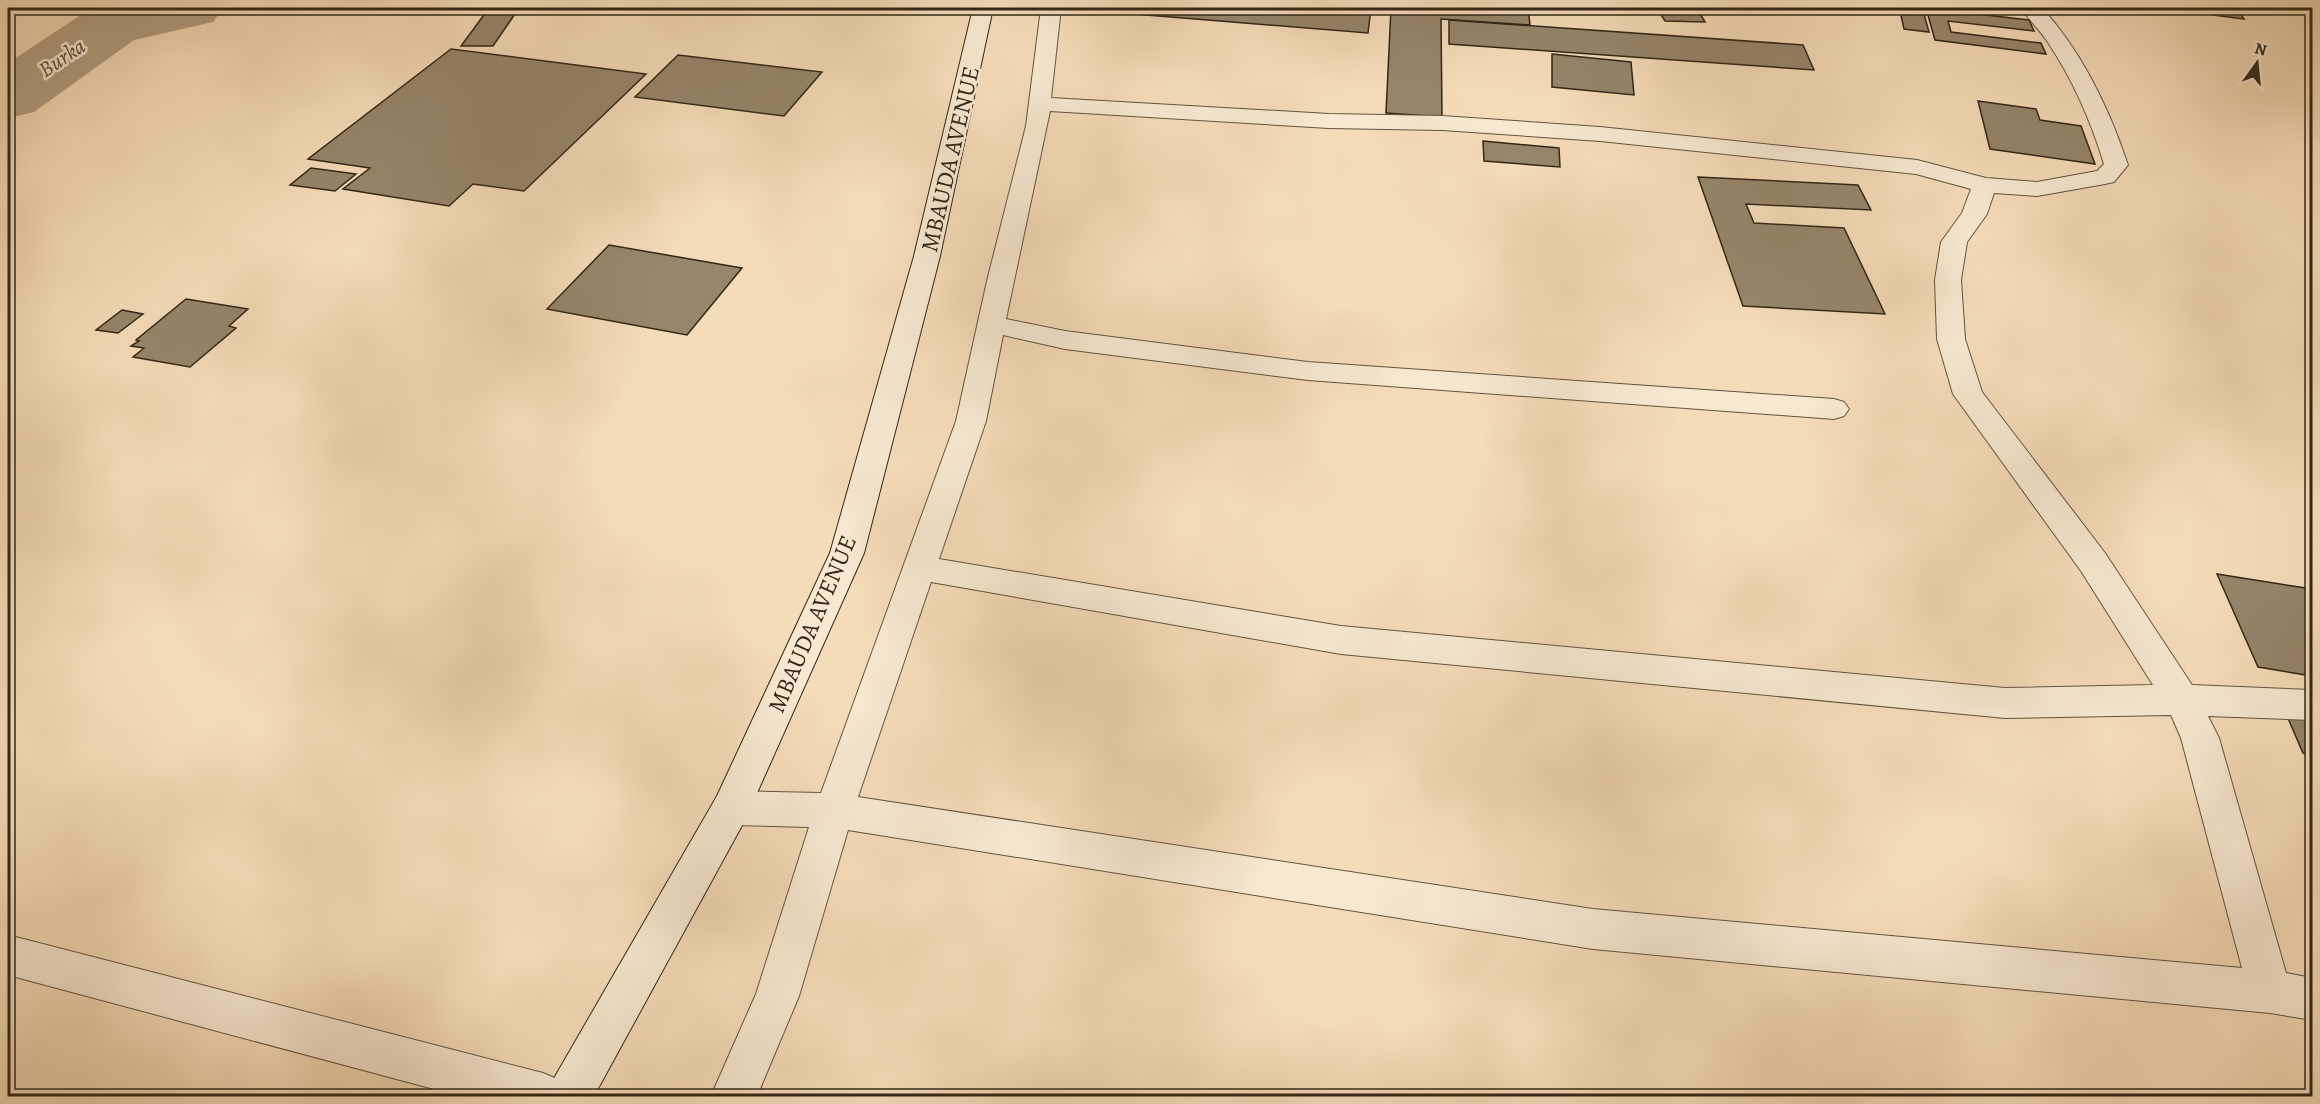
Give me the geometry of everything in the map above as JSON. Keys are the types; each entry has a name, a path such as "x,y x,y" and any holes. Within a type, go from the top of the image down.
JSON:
{"street":[{"name":"MBAUDA AVENUE","path":"569,1096 731,808 847,553 927,256 983,8"},
{"path":"734,1096 777,996 834,811 971,422 991,324 1037,126 1051,8"},
{"path":"1039,104 1329,121 1443,123 1599,134 1917,167 1985,185 2037,189 2105,177 2116,165 2099,117 2048,25 2031,8"},
{"path":"1985,185 1974,214 1954,242 1948,280 1951,339 1968,394 2093,562 2182,700 2200,738 2270,992"},
{"path":"991,324 1065,340 1308,371 1834,409"},
{"path":"920,568 1341,640 2005,703 2182,700 2313,705"},
{"path":"731,808 834,811 1593,929 2270,992 2313,999"},
{"path":"8,955 543,1096"}],"building":[{"path":"489,8 519,8 493,46 461,46"},
{"path":"1112,8 1214,8 1270,12 1271,8 1371,8 1368,33 1110,12"},
{"path":"1391,8 1528,8 1530,25 1441,19 1442,117 1386,113"},
{"path":"1926,8 2029,20 2034,31 1948,21 1951,32 2041,43 2046,54 1935,40"},
{"path":"2163,8 2202,8 2205,13"},
{"path":"2208,8 2237,8 2244,19 2213,15"},
{"path":"1658,10 1698,10 1705,22 1665,21"},
{"path":"1900,11 1924,14 1929,32 1904,29"},
{"path":"1449,20 1803,45 1814,70 1449,44"},
{"path":"451,49 646,74 524,191 473,184 449,206 343,189 370,168 308,159"},
{"path":"1552,54 1631,62 1634,95 1552,87"},
{"path":"678,55 822,72 784,116 635,97"},
{"path":"1978,101 2036,109 2040,120 2081,126 2095,164 1990,149"},
{"path":"1483,141 1559,148 1560,167 1484,161"},
{"path":"311,168 356,174 335,191 290,185"},
{"path":"1698,177 1858,185 1871,210 1746,204 1754,223 1844,228 1885,314 1743,306"},
{"path":"609,245 742,268 687,335 547,309"},
{"path":"186,299 248,309 229,326 236,328 190,367 133,357 144,348 131,346 139,341 136,340"},
{"path":"122,310 143,314 118,333 96,330"},
{"path":"2217,574 2312,589 2312,676 2258,667"},
{"path":"2287,716 2312,720 2312,755 2303,753"}],"waterway":[{"name":"Burka","path":"8,96 111,25 189,8"}]}
